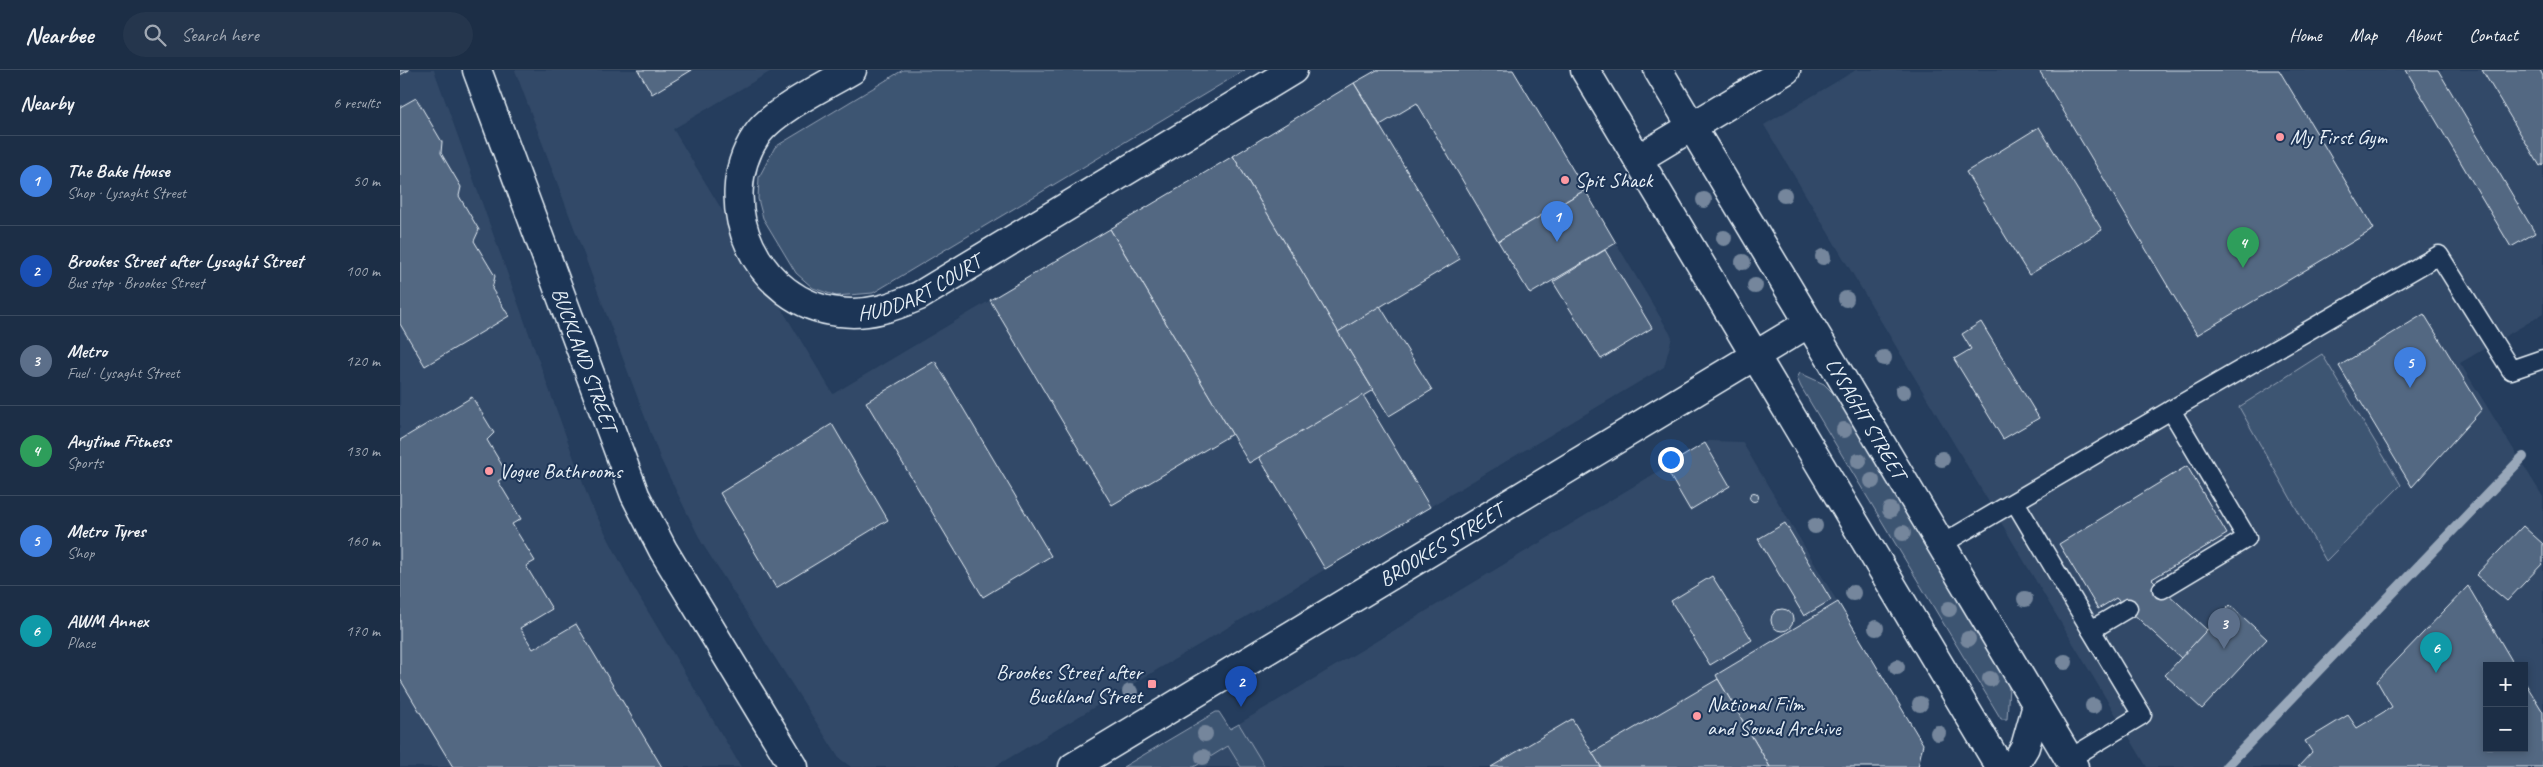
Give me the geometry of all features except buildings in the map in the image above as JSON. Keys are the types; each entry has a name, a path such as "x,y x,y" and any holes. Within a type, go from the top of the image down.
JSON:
{"street":[{"name":"BUCKLAND STREET","path":"477,70 635,495 663,550 794,767"},
{"name":"HUDDART COURT","path":"852,70 784,110 756,135 745,158 738,200 742,228 752,253 770,277 793,296 814,307 838,312 864,313 890,308 919,296 1293,70"},
{"path":"1585,70 2000,767"},
{"name":"LYSAGHT STREET","path":"1658,70 2072,763"},
{"path":"1638,159 1786,70"},
{"name":"BROOKES STREET","path":"1073,767 1809,322"},
{"path":"2013,767 2025,747 2037,705"}],"lane":[{"path":"1942,544 2439,255 2511,370 2543,359"},
{"path":"2162,589 2247,538 2171,410"},
{"path":"2015,502 2142,715 2072,763"},
{"path":"2091,630 2128,608"}],"shaded area":[{"path":"400,70 434,70 590,503 632,585 741,767 400,767"},
{"path":"515,70 773,70 673,129 833,394 1377,70 1513,70 1672,337 1664,367 994,767 851,767 839,758 702,543 661,460"},
{"path":"903,70 1245,70 873,293 836,296 813,288 796,273 763,218 758,199 759,177 775,147"},
{"path":"1856,70 2543,70 2543,314 2460,363 2543,497 2543,767 2147,767 1764,125"},
{"path":"2322,354 2401,485 2326,561 2239,407"},
{"path":"1800,373 1824,384 1842,402 2004,670 2009,686 2007,719 2001,719 1801,387 1797,378"},
{"path":"1709,441 1742,442 1922,744 1917,767 1167,767"},
{"path":"1219,712 1230,729 1239,724 1265,767 1241,767 1228,746 1194,767 1123,767"}],"waterway":[{"path":"2226,767 2523,457"}],"place":[{"name":"My First Gym","path":"2280,137"},
{"name":"Spit Shack","path":"1565,180"},
{"name":"The Bake House","path":"1557,242"},
{"name":"Anytime Fitness","path":"2243,268"},
{"name":"Metro Tyres","path":"2410,388"},
{"name":"Vogue Bathrooms","path":"489,471"},
{"name":"Metro","path":"2224,649"},
{"name":"AWM Annex","path":"2436,673"},
{"name":"Brookes Street after Buckland Street","path":"1152,684"},
{"name":"Brookes Street after Lysaght Street","path":"1241,707"},
{"name":"National Film and Sound Archive","path":"1697,716"}]}
